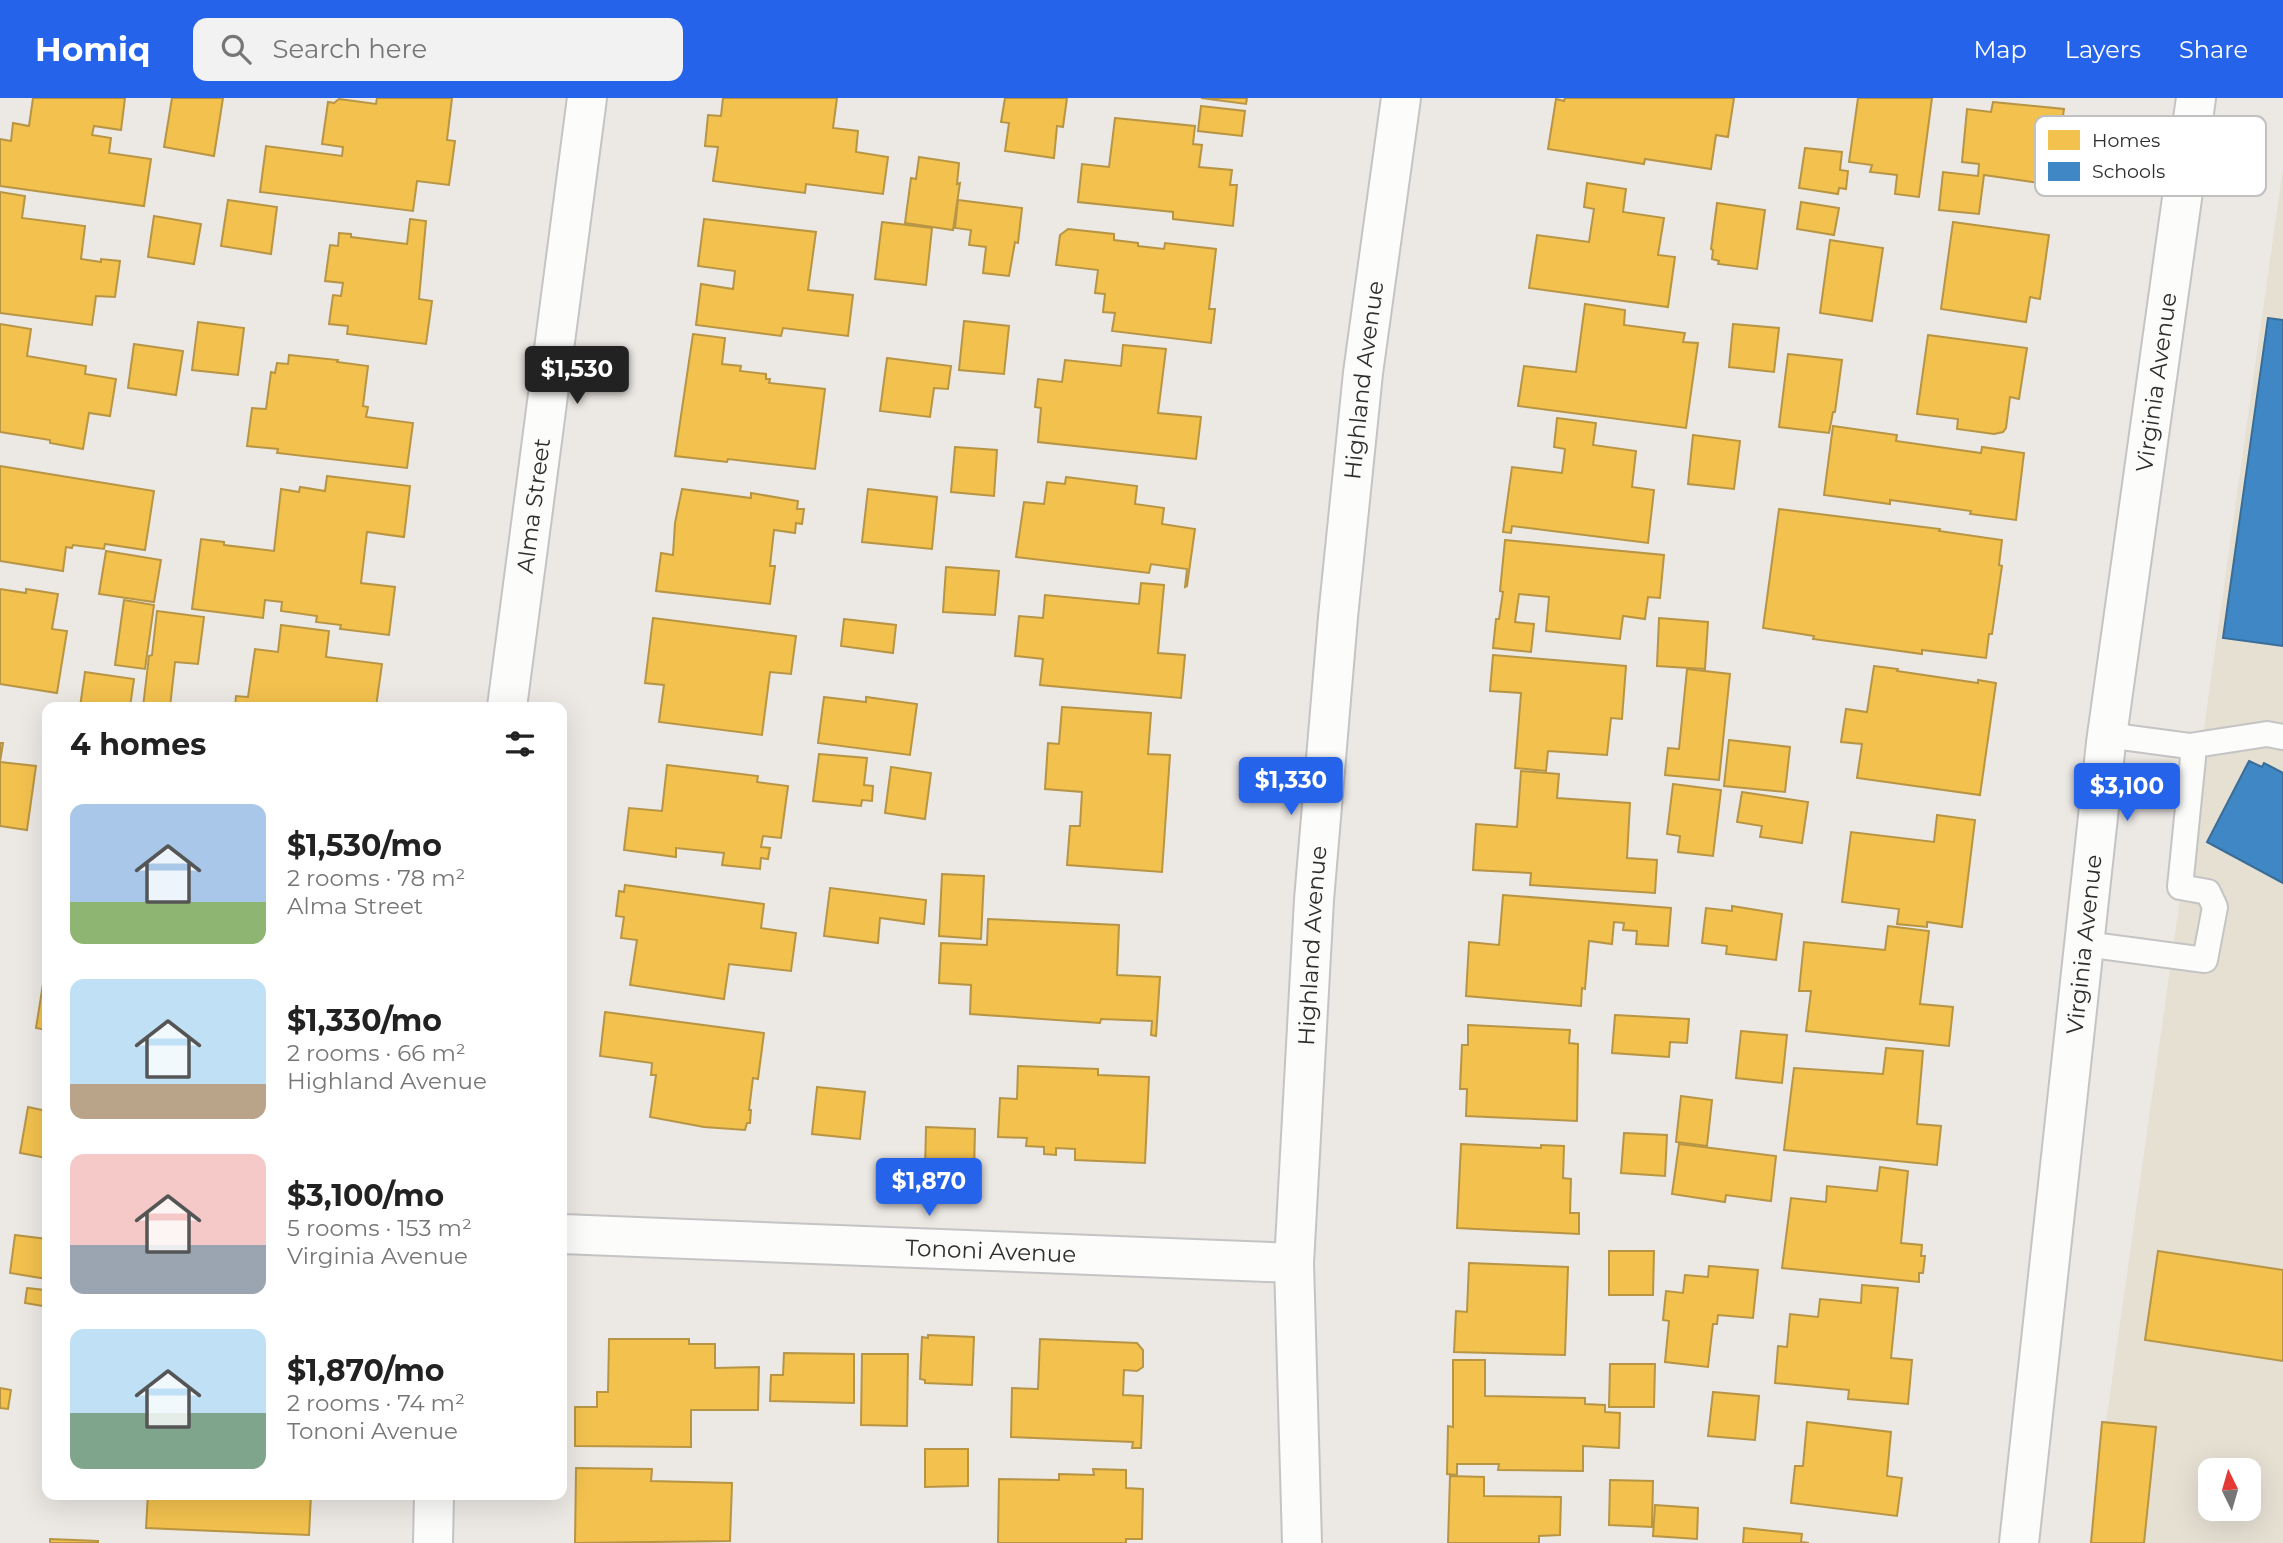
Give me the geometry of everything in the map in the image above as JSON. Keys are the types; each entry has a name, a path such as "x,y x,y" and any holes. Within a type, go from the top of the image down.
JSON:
{"street":[{"name":"Alma Street","path":"508,702 587,98"},
{"name":"Highland Avenue","path":"1302,1543 1294,1263 1314,900 1338,617 1363,373 1401,98"},
{"name":"Virginia Avenue","path":"2194,116 2196,98"},
{"name":"Virginia Avenue","path":"2019,1543 2108,735 2182,196"},
{"name":"Tononi Avenue","path":"567,1234 1294,1263"},
{"path":"433,1543 434,1500"}],"lane":[{"path":"2108,735 2189,746 2267,734 2283,737"},
{"path":"2085,944 2205,960 2215,907 2208,892 2180,887 2193,758 2189,746"}],"shaded area":[{"path":"2283,168 2283,1543 2089,1543"}],"building: Homes":[{"path":"33,98 125,98 121,130 94,126 92,135 111,138 109,153 151,159 144,206 0,186 0,139 11,141 13,123 29,126"},
{"path":"172,98 223,98 214,156 164,147"},
{"path":"377,98 452,98 447,140 455,141 449,185 417,181 413,211 260,192 266,146 342,156 343,147 322,144 328,102 334,103 339,99 376,104"},
{"path":"723,98 837,98 833,128 858,131 856,152 888,157 883,194 806,184 805,193 713,181 718,147 705,146 708,115 721,116"},
{"path":"1005,98 1067,98 1063,127 1057,126 1054,158 1005,151 1009,123 1001,122"},
{"path":"1201,98 1247,98 1246,104"},
{"path":"1565,98 1734,98 1728,137 1716,135 1711,169 1645,159 1644,164 1548,149 1556,99 1564,101"},
{"path":"1858,98 1932,98 1919,197 1895,194 1897,175 1870,172 1872,165 1849,162"},
{"path":"1993,102 2064,109 2063,116 2035,116 2035,182 1984,175 1979,214 1939,210 1943,172 1978,176 1979,164 1962,162 1967,109 1991,112"},
{"path":"1201,106 1245,111 1242,136 1198,131"},
{"path":"1115,118 1195,126 1193,144 1202,145 1199,167 1232,170 1230,185 1237,185 1233,226 1173,219 1173,212 1078,202 1082,164 1109,167"},
{"path":"1805,148 1842,152 1840,170 1848,171 1846,189 1839,188 1838,194 1799,188"},
{"path":"919,157 959,163 957,184 960,183 953,230 905,223 911,178 916,179"},
{"path":"1587,183 1626,189 1623,212 1664,218 1658,255 1675,257 1668,307 1529,288 1537,235 1589,242 1594,209 1584,207"},
{"path":"0,192 25,196 22,218 85,226 81,259 120,261 115,297 96,296 92,325 0,313"},
{"path":"228,200 277,207 271,254 221,246"},
{"path":"958,200 1022,208 1018,243 1015,242 1009,276 983,273 986,247 969,245 971,230 955,228"},
{"path":"1801,202 1839,208 1834,235 1797,229"},
{"path":"1717,203 1765,210 1757,269 1718,264 1719,261 1712,259"},
{"path":"154,216 201,224 194,264 148,257"},
{"path":"410,219 426,221 419,299 432,301 426,344 347,334 348,326 329,324 333,295 341,296 343,283 325,281 330,245 338,246 339,233 407,244"},
{"path":"704,219 816,232 808,290 853,295 848,336 783,328 781,336 696,325 701,284 733,289 735,271 698,266"},
{"path":"882,222 932,228 926,285 875,279"},
{"path":"1953,222 2049,235 2040,299 2030,297 2026,322 1941,309"},
{"path":"1068,229 1114,234 1114,240 1138,243 1138,246 1164,249 1165,243 1216,249 1209,309 1215,309 1211,343 1112,331 1115,313 1103,312 1105,294 1095,293 1098,270 1056,265 1060,235"},
{"path":"1830,240 1883,248 1872,321 1820,313"},
{"path":"1585,304 1625,310 1624,325 1685,333 1683,342 1698,343 1686,428 1518,406 1524,366 1576,372"},
{"path":"964,321 1009,326 1004,374 959,370"},
{"path":"198,322 244,328 238,375 192,370"},
{"path":"0,324 31,329 27,356 86,366 85,374 116,379 110,416 89,413 83,449 50,443 50,440 0,432"},
{"path":"1733,324 1779,328 1774,372 1729,367"},
{"path":"693,334 725,338 722,364 741,366 740,371 766,374 766,379 770,379 769,383 825,389 815,469 675,456"},
{"path":"1928,335 2027,348 2019,399 2010,397 2006,428 2003,432 1994,434 1957,429 1958,419 1917,414"},
{"path":"134,344 183,351 176,395 128,388"},
{"path":"1123,345 1166,349 1158,413 1201,417 1196,459 1038,442 1041,408 1035,407 1038,379 1062,382 1065,360 1121,366"},
{"path":"1788,354 1842,360 1835,412 1829,433 1779,427"},
{"path":"289,355 368,366 363,406 368,407 366,417 413,423 407,468 277,453 278,449 247,446 252,408 266,409 271,372 275,373 277,363 288,364"},
{"path":"887,358 951,366 948,389 934,388 930,417 880,411"},
{"path":"1557,418 1596,423 1593,445 1636,451 1632,487 1654,490 1648,543 1512,526 1511,533 1503,532 1512,467 1562,473 1565,449 1554,447"},
{"path":"1833,426 1897,435 1896,441 1981,453 1982,447 2024,453 2016,520 1890,500 1890,504 1824,495"},
{"path":"1693,435 1740,441 1734,489 1688,484"},
{"path":"955,447 997,450 994,496 951,492"},
{"path":"0,466 154,491 145,550 105,544 104,549 73,545 72,548 66,547 63,571 0,561"},
{"path":"327,476 410,486 404,537 367,532 361,583 395,587 389,635 340,629 341,625 316,622 317,616 281,611 282,602 265,600 263,618 192,609 201,539 224,542 224,545 274,551 281,489 299,492 300,487 325,491"},
{"path":"1066,477 1137,486 1135,504 1164,508 1162,524 1195,529 1187,586 1185,587 1187,569 1151,564 1149,573 1016,557 1024,502 1044,504 1047,482 1065,484"},
{"path":"682,489 751,498 751,493 798,501 797,509 804,509 802,524 796,523 795,533 774,530 770,566 775,566 770,604 656,591 661,553 673,555 675,523"},
{"path":"868,489 937,497 932,549 862,542"},
{"path":"1779,509 1940,529 1939,531 2002,540 1999,565 2002,566 1986,658 1922,650 1922,654 1813,639 1814,636 1763,628"},
{"path":"1505,540 1664,555 1660,598 1648,597 1645,619 1623,616 1620,639 1546,631 1549,597 1519,594 1515,622 1534,624 1531,652 1493,648 1496,619 1499,619 1503,592 1500,591"},
{"path":"106,551 161,560 154,602 99,594"},
{"path":"946,567 999,571 995,615 943,612"},
{"path":"1141,583 1164,585 1158,653 1185,655 1181,698 1040,685 1043,659 1015,656 1019,616 1043,618 1045,595 1139,604"},
{"path":"0,589 26,593 26,589 58,594 52,629 67,631 57,693 0,684"},
{"path":"124,600 154,605 145,669 115,665"},
{"path":"157,611 204,617 198,664 175,662 171,702 144,702 149,656 152,655"},
{"path":"653,618 796,636 791,674 770,672 762,735 659,722 664,685 645,683"},
{"path":"1659,618 1708,622 1705,669 1657,666"},
{"path":"844,619 896,625 893,653 841,646"},
{"path":"281,625 329,631 326,657 382,664 377,702 235,702 236,696 248,697 255,649 278,652"},
{"path":"1493,655 1626,666 1622,719 1611,718 1607,755 1548,751 1546,771 1515,768 1521,693 1490,691"},
{"path":"1874,666 1978,683 1978,680 1996,683 1980,795 1857,778 1862,744 1841,742 1846,709 1867,712"},
{"path":"1687,669 1730,674 1719,780 1665,775 1668,748 1679,749"},
{"path":"85,672 134,679 131,702 81,702"},
{"path":"824,697 866,702 866,697 917,704 910,755 818,743"},
{"path":"1062,707 1151,713 1148,754 1170,755 1162,872 1067,865 1070,826 1080,826 1082,792 1045,789 1048,743 1059,744"},
{"path":"1729,740 1790,747 1785,792 1724,786"},
{"path":"819,754 867,758 864,785 873,786 872,801 862,800 861,806 813,801"},
{"path":"0,762 36,766 27,830 0,826"},
{"path":"667,765 758,776 757,782 788,786 781,838 763,836 761,847 770,848 768,859 761,858 760,869 722,865 724,853 676,848 676,857 624,850 629,808 662,811"},
{"path":"891,767 931,773 925,819 885,813"},
{"path":"1521,771 1559,774 1557,798 1630,803 1627,858 1657,860 1655,893 1530,885 1531,873 1473,870 1476,824 1517,827"},
{"path":"1673,784 1721,790 1713,856 1678,852 1680,836 1667,834"},
{"path":"1742,792 1808,802 1802,843 1760,837 1762,826 1737,822"},
{"path":"1937,815 1975,820 1962,927 1927,922 1927,927 1897,924 1899,909 1842,902 1851,832 1934,842"},
{"path":"942,874 984,876 981,939 939,936"},
{"path":"625,885 764,904 761,928 796,933 791,971 729,964 724,999 630,985 637,940 621,938 624,917 616,916 619,891 624,892"},
{"path":"830,888 926,900 924,924 880,918 878,943 824,936"},
{"path":"1503,895 1671,908 1668,946 1636,944 1637,931 1623,930 1624,923 1614,922 1612,944 1589,941 1581,1006 1466,996 1469,942 1499,945"},
{"path":"1732,906 1782,914 1776,960 1726,954 1727,946 1702,943 1706,908 1732,911"},
{"path":"988,919 1119,925 1117,975 1160,977 1156,1036 1151,1035 1152,1021 1101,1019 1100,1023 970,1014 971,985 939,983 941,943 987,945"},
{"path":"1888,926 1929,931 1920,1004 1953,1007 1949,1046 1806,1031 1811,991 1799,991 1804,942 1885,950"},
{"path":"42,990 42,1029 36,1028"},
{"path":"605,1012 764,1033 758,1079 753,1078 750,1123 747,1123 745,1130 704,1127 650,1117 656,1075 651,1075 652,1063 600,1056"},
{"path":"1615,1015 1689,1019 1687,1043 1670,1042 1669,1057 1612,1053"},
{"path":"1468,1025 1570,1030 1569,1043 1578,1044 1577,1121 1466,1116 1467,1089 1460,1089 1462,1045 1468,1045"},
{"path":"1741,1031 1787,1035 1782,1083 1736,1078"},
{"path":"1886,1048 1923,1051 1917,1124 1941,1126 1937,1165 1784,1150 1794,1068 1883,1074"},
{"path":"1018,1066 1098,1069 1098,1075 1149,1077 1145,1163 1075,1160 1075,1149 1056,1148 1056,1155 1044,1154 1044,1147 1026,1146 1027,1138 998,1137 1000,1098 1017,1099"},
{"path":"817,1087 865,1092 860,1139 812,1134"},
{"path":"1681,1096 1712,1100 1707,1146 1676,1142"},
{"path":"28,1107 42,1110 42,1157 20,1153"},
{"path":"926,1127 975,1129 974,1173 925,1171"},
{"path":"1624,1133 1667,1135 1665,1176 1621,1173"},
{"path":"1461,1144 1541,1148 1541,1145 1564,1146 1563,1178 1571,1179 1570,1213 1579,1213 1579,1234 1457,1228"},
{"path":"1679,1144 1776,1156 1771,1201 1726,1195 1725,1202 1672,1194"},
{"path":"1880,1167 1908,1171 1901,1243 1922,1245 1921,1256 1925,1256 1919,1282 1782,1268 1791,1198 1826,1202 1827,1186 1877,1191"},
{"path":"15,1235 42,1238 42,1278 10,1273"},
{"path":"1609,1251 1654,1251 1653,1295 1609,1295"},
{"path":"2158,1251 2283,1270 2283,1361 2145,1340"},
{"path":"1469,1263 1568,1267 1565,1355 1454,1352 1456,1311 1467,1312"},
{"path":"1709,1266 1758,1270 1753,1318 1718,1315 1717,1324 1713,1324 1708,1367 1665,1362 1669,1321 1663,1320 1666,1291 1683,1293 1685,1275 1708,1277"},
{"path":"1862,1285 1898,1288 1891,1358 1912,1360 1908,1404 1848,1399 1849,1390 1775,1383 1778,1346 1787,1347 1790,1314 1818,1317 1820,1299 1861,1303"},
{"path":"27,1288 42,1290 42,1306 25,1303"},
{"path":"928,1335 974,1337 972,1385 925,1383 925,1380 920,1379 922,1337 928,1338"},
{"path":"609,1339 689,1339 689,1344 715,1344 715,1368 759,1367 758,1410 691,1410 691,1447 575,1446 575,1407 597,1407 597,1392 608,1392"},
{"path":"1040,1339 1137,1343 1143,1350 1143,1367 1137,1371 1124,1370 1123,1395 1143,1396 1141,1448 1132,1448 1133,1442 1011,1437 1012,1388 1038,1389"},
{"path":"784,1353 854,1354 854,1403 770,1401 771,1375 783,1375"},
{"path":"862,1354 908,1354 907,1426 861,1425"},
{"path":"1453,1360 1485,1360 1485,1396 1585,1398 1585,1404 1605,1405 1605,1412 1620,1413 1619,1448 1583,1446 1583,1471 1498,1470 1499,1464 1457,1464 1457,1475 1447,1474 1448,1426 1453,1427"},
{"path":"1610,1364 1655,1364 1654,1407 1609,1407"},
{"path":"0,1388 11,1390 8,1409 0,1408"},
{"path":"1713,1392 1759,1396 1755,1440 1708,1436"},
{"path":"1807,1422 1891,1432 1887,1476 1902,1478 1897,1516 1791,1503 1795,1466 1803,1466"},
{"path":"2102,1422 2156,1427 2144,1543 2091,1543"},
{"path":"925,1449 968,1449 968,1486 925,1487"},
{"path":"576,1468 652,1469 651,1481 732,1483 730,1541 575,1543"},
{"path":"1093,1469 1126,1470 1126,1488 1143,1489 1142,1539 1126,1539 1126,1543 998,1543 999,1479 1059,1480 1059,1474 1094,1475"},
{"path":"1450,1476 1484,1477 1484,1496 1561,1497 1560,1535 1539,1536 1539,1543 1448,1543"},
{"path":"1610,1480 1653,1481 1652,1527 1609,1525"},
{"path":"148,1500 311,1500 309,1535 146,1528"},
{"path":"1655,1505 1698,1508 1697,1539 1653,1536"},
{"path":"1744,1528 1802,1534 1801,1542 1809,1543 1743,1543"},
{"path":"50,1539 98,1541 98,1543 50,1543"}],"building: Schools":[{"path":"2268,318 2283,320 2283,646 2223,638"},
{"path":"2249,761 2262,767 2264,763 2283,773 2283,883 2207,842"}]}
